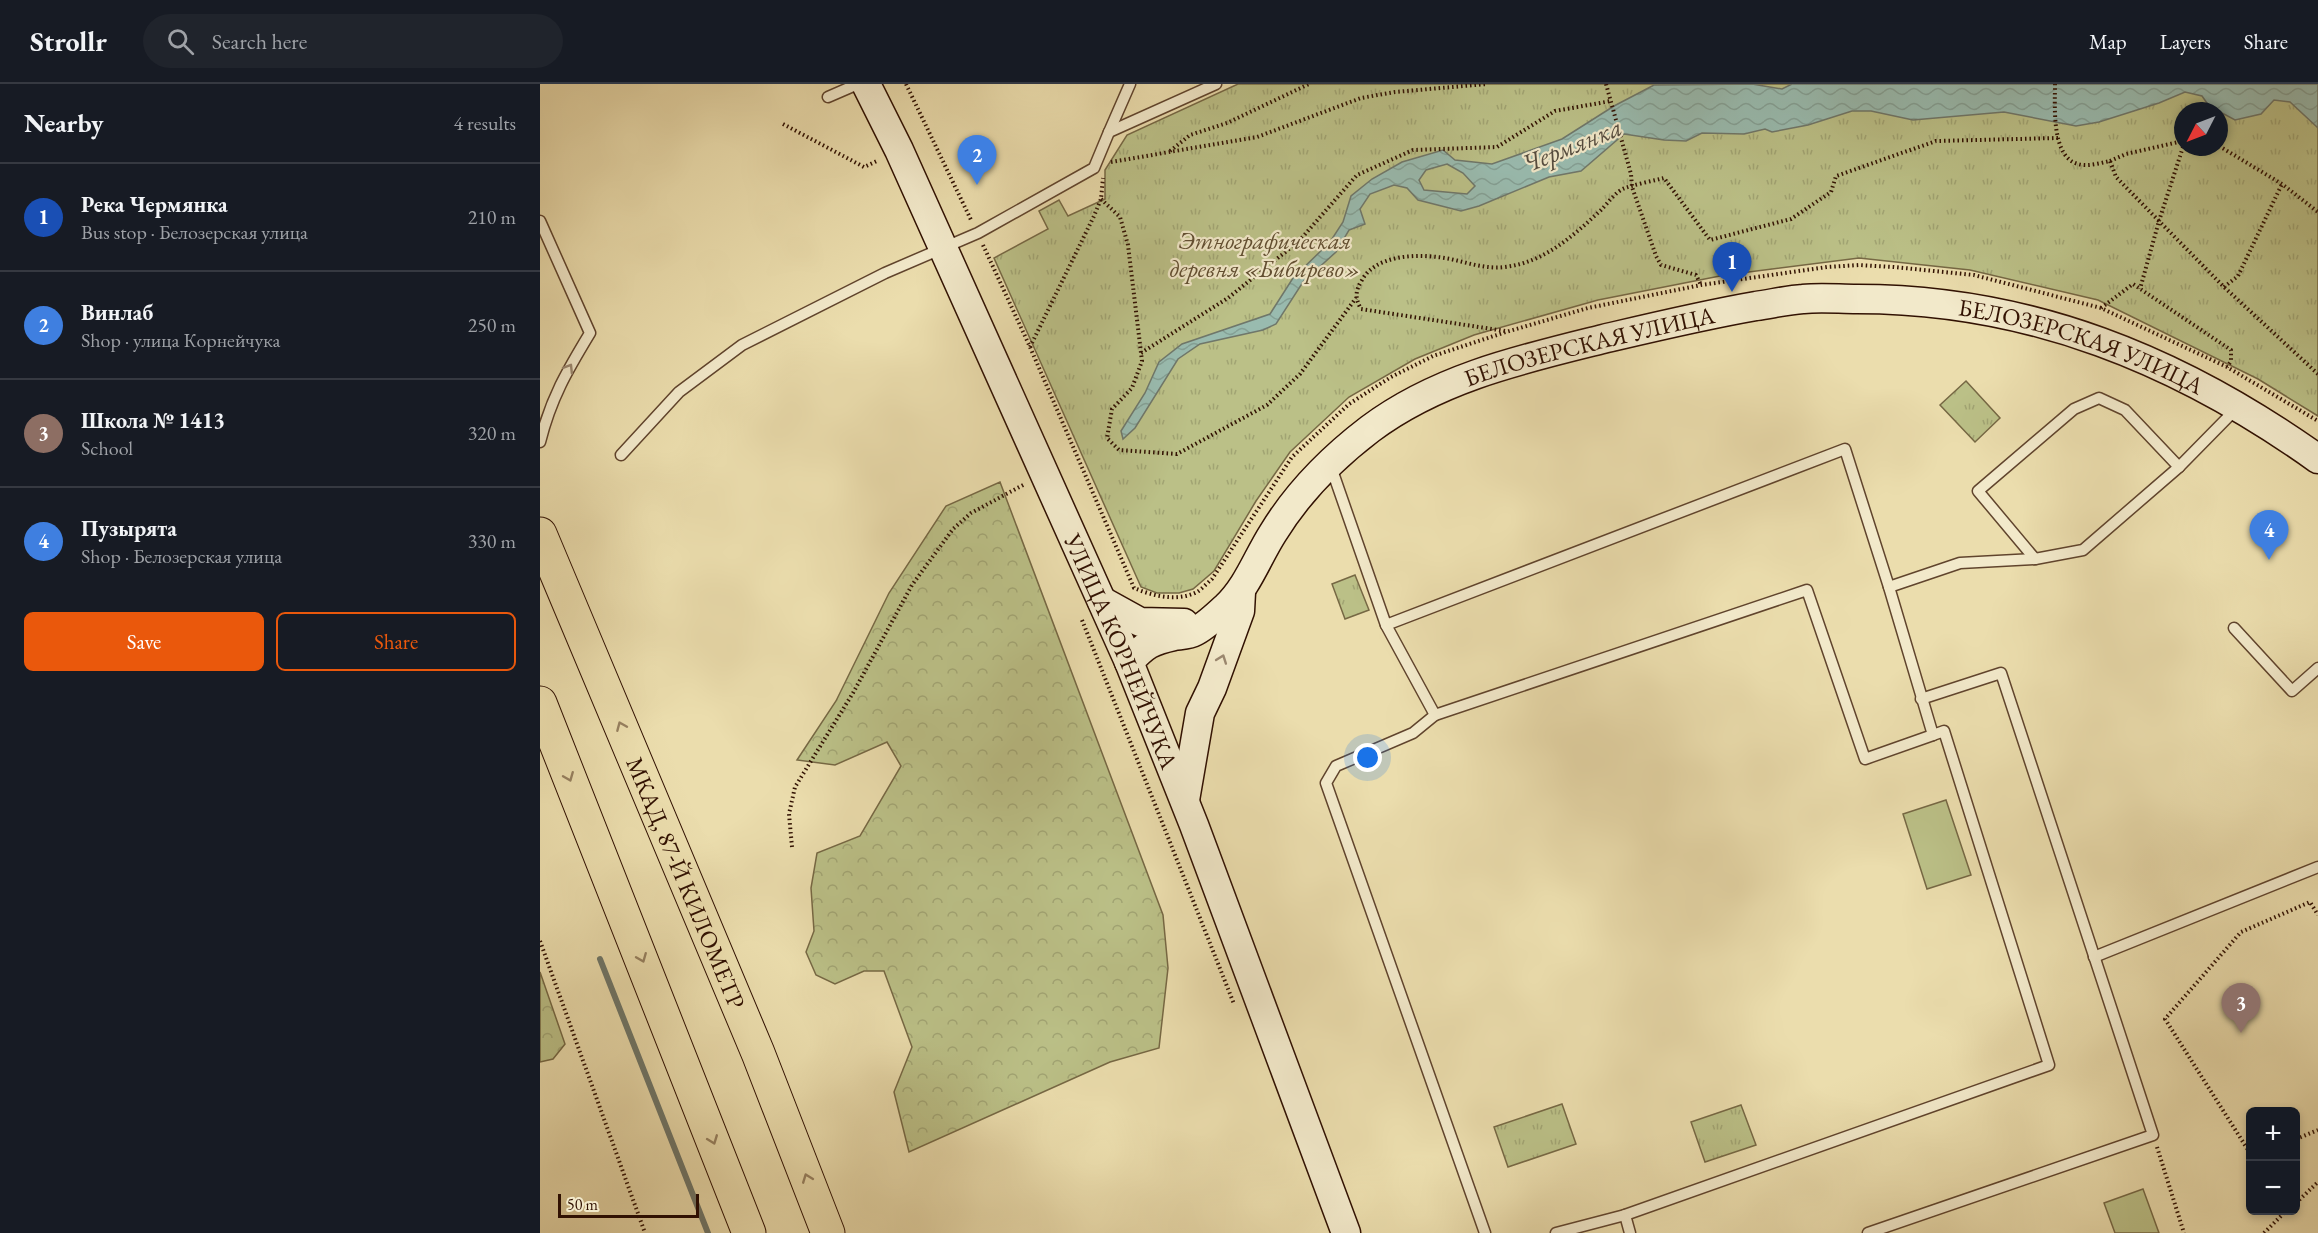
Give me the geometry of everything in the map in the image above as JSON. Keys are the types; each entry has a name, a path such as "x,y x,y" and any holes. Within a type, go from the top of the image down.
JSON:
{"highway":[{"name":"МКАД, 87-Й КИЛОМЕТР","path":"540,534 758,1053 828,1233"},
{"path":"540,703 749,1233"}],"street":[{"name":"УЛИЦА КОРНЕЙЧУКА","path":"866,84 943,250 1091,608 1129,662 1185,802 1346,1233"},
{"name":"БЕЛОЗЕРСКАЯ УЛИЦА","path":"1129,662 1145,645 1155,640 1194,633 1241,592 1272,534 1292,506 1329,463 1373,427 1417,400 1464,378 1536,356 1705,314 1802,299 1902,299 1977,308 2057,327 2104,342 2153,362 2238,407 2283,434 2318,459"},
{"name":"БЕЛОЗЕРСКАЯ УЛИЦА","path":"1185,802 1200,713 1212,688 1240,611 1241,592"},
{"path":"1091,608 1140,622 1190,623 1211,618"},
{"path":"1148,708 1168,725 1185,723 1200,713"}],"lane":[{"path":"828,97 858,84"},
{"path":"621,455 679,392 742,345 885,273 978,234 1099,166 1109,132 1130,84"},
{"path":"1109,132 1216,84"},
{"path":"540,221 590,333 562,378 548,412 540,442"},
{"path":"2035,559 1978,491 2074,409 2098,398 2126,410 2179,467"},
{"path":"1889,587 1960,563 2035,559 2083,550 2179,467 2238,407"},
{"path":"1386,625 1845,449 1933,735"},
{"path":"1329,463 1386,625 1435,715"},
{"path":"1485,1233 1326,783 1336,766 1413,733 1435,715 1807,590 1865,759 1944,731 2049,1065 1625,1215 1556,1233"},
{"path":"2234,628 2292,691 2318,668"},
{"path":"1869,1233 2153,1135 2001,673 1921,699"},
{"path":"2094,957 2318,867"},
{"path":"1625,1215 1630,1233"}],"path":[{"path":"906,84 978,234"},
{"path":"1169,152 1190,135 1227,123 1309,84"},
{"path":"1030,347 1101,199 1099,166 1257,137 1361,98 1395,92 1487,84"},
{"path":"1606,84 1631,174 1632,187 1662,266 1696,275 1701,285"},
{"path":"2055,84 2058,138 2067,158 2078,164 2110,161 2126,154 2174,143"},
{"path":"1141,353 1228,298 1299,241 1357,175 1413,150 1497,147 1555,111 1611,100"},
{"path":"783,124 864,167 877,160 882,171"},
{"path":"1101,199 1120,217 1128,245 1142,361 1132,388 1112,409 1107,438 1119,450 1177,454 1267,405 1300,374 1356,298 1363,277 1380,263 1408,257 1437,257 1487,267 1506,267 1551,253 1580,230 1623,188 1664,178 1710,240 1791,219 1832,192 1836,176 1936,141 2058,138"},
{"path":"2228,151 2282,184 2318,212"},
{"path":"2140,289 2180,156"},
{"path":"2110,161 2116,177 2224,287 2318,374"},
{"path":"2224,287 2238,276 2282,184"},
{"path":"2101,308 2133,284 2231,350 2227,367"},
{"path":"1356,298 1361,309 1506,332"},
{"path":"792,847 789,814 795,787 853,693 912,585 953,529 971,513 1026,484 1021,473"},
{"path":"1091,608 1236,1010"},
{"path":"2246,1147 2165,1019 2241,932 2310,902 2318,915"},
{"path":"540,941 645,1233"},
{"path":"2300,1137 2318,1130"},
{"path":"2153,1135 2184,1233"},
{"path":"2300,1198 2318,1182"},
{"path":"2264,1233 2283,1215"}],"green space":[{"name":"Этнографическая деревня «Бибирево»","path":"1238,84 2318,84 2318,416 2258,379 2098,300 1970,270 1859,258 1725,275 1598,300 1474,335 1415,359 1349,397 1290,452 1256,501 1214,571 1193,589 1179,593 1157,593 1141,587 994,258 1048,229 1039,211 1059,200 1068,216 1105,199 1105,170 1127,135"},
{"path":"1966,381 2000,418 1975,442 1940,405"},
{"path":"1000,482 1163,915 1168,968 1159,1048 1110,1062 909,1152 894,1092 912,1047 884,971 864,971 835,984 816,975 806,952 814,931 811,888 817,853 860,836 901,766 887,742 835,765 797,760 836,701 889,593 946,506"},
{"path":"1355,575 1369,610 1345,619 1332,584"},
{"path":"1946,800 1971,875 1927,889 1903,814"},
{"path":"540,972 565,1044 553,1059 540,1062"},
{"path":"1562,1104 1576,1144 1508,1167 1494,1127"},
{"path":"1741,1105 1756,1145 1705,1162 1691,1122"},
{"path":"2143,1189 2159,1233 2115,1233 2104,1203"}],"water":[{"name":"Чермянка","path":"1752,84 1782,89 1792,84 2318,84 2318,128 2290,102 2274,100 2261,114 2235,120 2228,116 2228,102 2206,102 2202,96 2185,92 2159,103 2099,122 2076,126 2004,112 1913,120 1871,111 1852,111 1808,125 1772,132 1765,129 1744,134 1702,133 1686,141 1624,134 1581,171 1549,177 1479,206 1461,211 1418,200 1407,188 1394,185 1370,194 1360,209 1365,224 1349,230 1336,252 1303,282 1276,324 1263,330 1200,344 1178,359 1135,428 1123,439 1121,431 1145,393 1159,362 1182,344 1270,314 1293,278 1330,242 1343,222 1351,196 1372,179 1402,162 1443,150 1455,160 1492,164 1562,139 1614,106 1654,85","holes":["1447,164 1463,173 1475,186 1467,194 1424,190 1419,180 1426,170"]}],"waterway":[{"path":"600,959 708,1233"}],"place":[{"name":"Винлаб","path":"977,185"},
{"name":"Река Чермянка","path":"1732,292"},
{"name":"Пузырята","path":"2269,560"},
{"name":"Школа № 1413","path":"2241,1033"}]}
